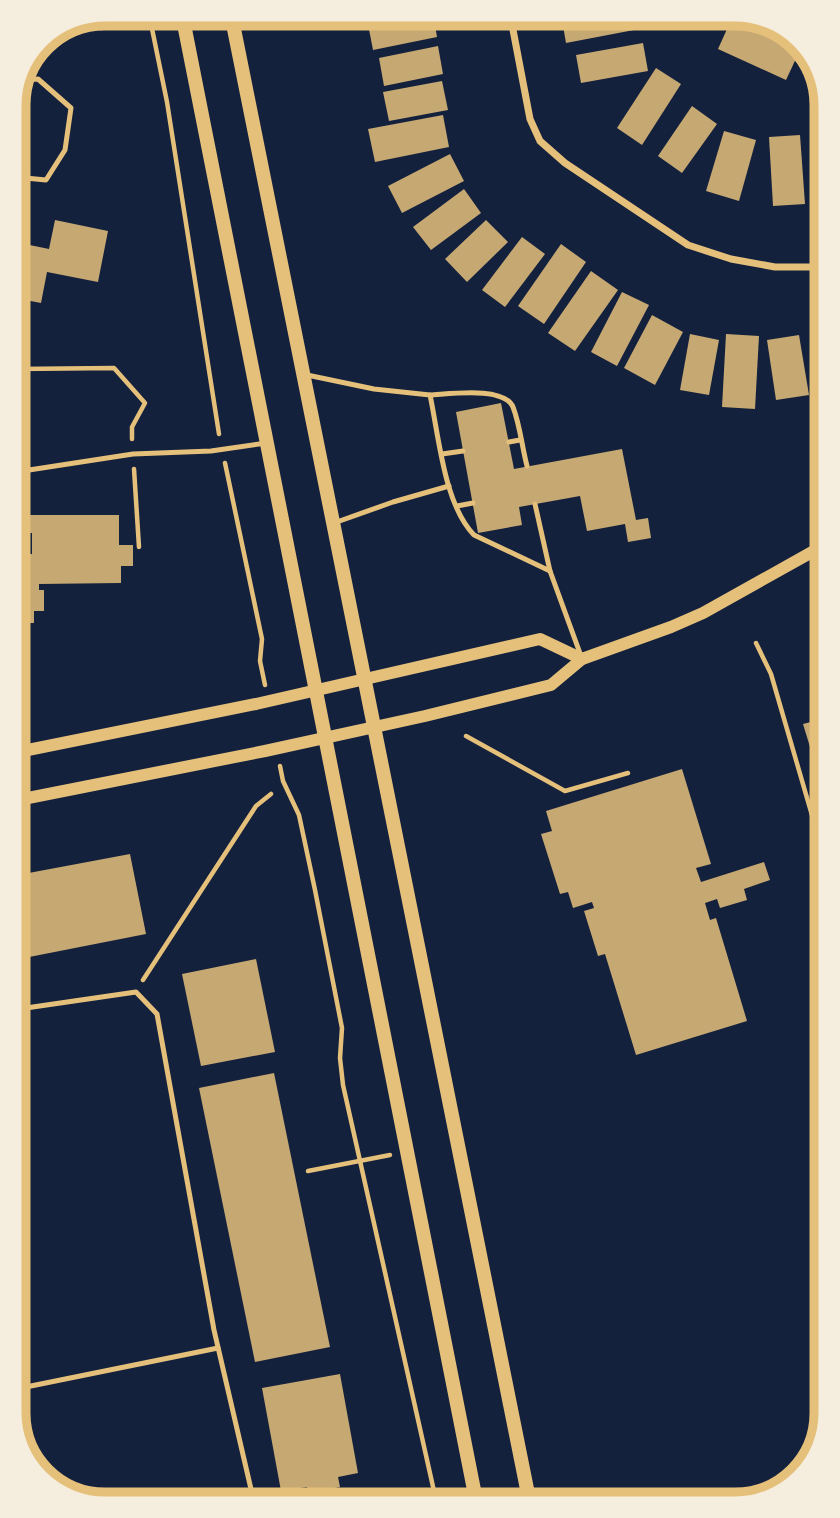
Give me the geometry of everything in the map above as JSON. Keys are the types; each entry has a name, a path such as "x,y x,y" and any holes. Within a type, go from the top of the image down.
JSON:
{"main road":[{"path":"184,26 474,1492"},
{"path":"233,26 528,1492"}],"street":[{"path":"512,26 530,119 540,141 565,163 688,245 731,259 775,267 814,267"},
{"path":"26,798 325,738 551,685 582,659 703,613 814,551"},
{"path":"26,749 316,690 540,639 582,659"}],"lane":[{"path":"26,178 46,180 65,150 71,108 38,79 31,79"},
{"path":"304,374 374,389 430,395 491,393 504,397 512,405 527,466"},
{"path":"430,395 449,486 464,525 474,535 550,571"},
{"path":"509,442 520,440"},
{"path":"26,470 133,454 211,451 267,443"},
{"path":"442,454 463,451"},
{"path":"334,523 449,486"},
{"path":"457,506 473,503"},
{"path":"535,504 550,571 582,659"},
{"path":"26,1008 136,992 158,1014 218,1348 252,1492"},
{"path":"26,1387 218,1348"},
{"path":"27,1417 31,1440"}],"path":[{"path":"151,26 167,102 218,432"},
{"path":"26,369 114,368 145,403 132,426 139,547"},
{"path":"226,467 262,639 260,661"},
{"path":"756,643 771,674 814,822"},
{"path":"466,736 565,791 628,773"},
{"path":"284,781 299,815 315,890 342,1028 340,1058 343,1085 434,1492"},
{"path":"136,992 256,806 271,794"},
{"path":"309,1171 408,1152"}],"building":[{"path":"368,26 435,26 437,37 373,50"},
{"path":"563,26 633,26 634,30 566,43"},
{"path":"728,26 740,26 756,29 779,40 797,57 786,80 718,49"},
{"path":"643,43 648,71 581,83 576,55"},
{"path":"438,46 443,74 384,86 379,58"},
{"path":"656,68 681,84 642,145 617,128"},
{"path":"442,81 448,110 389,121 383,92"},
{"path":"692,106 717,124 682,173 658,156"},
{"path":"443,115 449,147 375,162 368,129"},
{"path":"724,131 756,140 739,201 706,191"},
{"path":"800,135 805,204 773,206 769,137"},
{"path":"450,154 464,181 402,213 388,186"},
{"path":"464,189 481,213 431,250 413,227"},
{"path":"55,220 108,231 98,282 47,272 41,303 26,300 26,244 49,249"},
{"path":"486,220 508,242 467,282 445,259"},
{"path":"522,237 545,254 505,307 482,290"},
{"path":"561,244 586,262 544,324 518,306"},
{"path":"591,271 618,290 575,351 548,333"},
{"path":"622,292 649,305 617,366 591,352"},
{"path":"652,315 683,332 655,385 624,368"},
{"path":"690,334 719,340 709,395 680,390"},
{"path":"726,334 759,336 755,409 722,407"},
{"path":"799,335 809,395 776,400 767,340"},
{"path":"501,403 514,469 622,449 636,520 648,518 651,538 628,542 625,524 587,531 580,496 519,507 522,525 478,533 456,412"},
{"path":"26,515 119,515 119,545 133,545 133,566 121,566 121,583 39,584 39,590 44,590 44,611 34,611 34,623 26,623 26,554 32,554 32,533 26,533"},
{"path":"814,721 814,760 803,724"},
{"path":"682,769 711,864 696,868 701,882 764,862 770,880 744,889 747,900 720,908 717,899 705,903 710,920 716,918 747,1021 636,1055 605,954 598,956 584,911 594,908 592,902 573,908 568,892 560,894 541,834 552,831 546,811"},
{"path":"130,854 146,934 26,958 26,874"},
{"path":"256,959 275,1052 201,1066 182,974"},
{"path":"274,1073 330,1347 255,1362 199,1088"},
{"path":"340,1374 358,1473 338,1477 340,1487 313,1492 308,1492 307,1487 281,1491 262,1388"}]}
